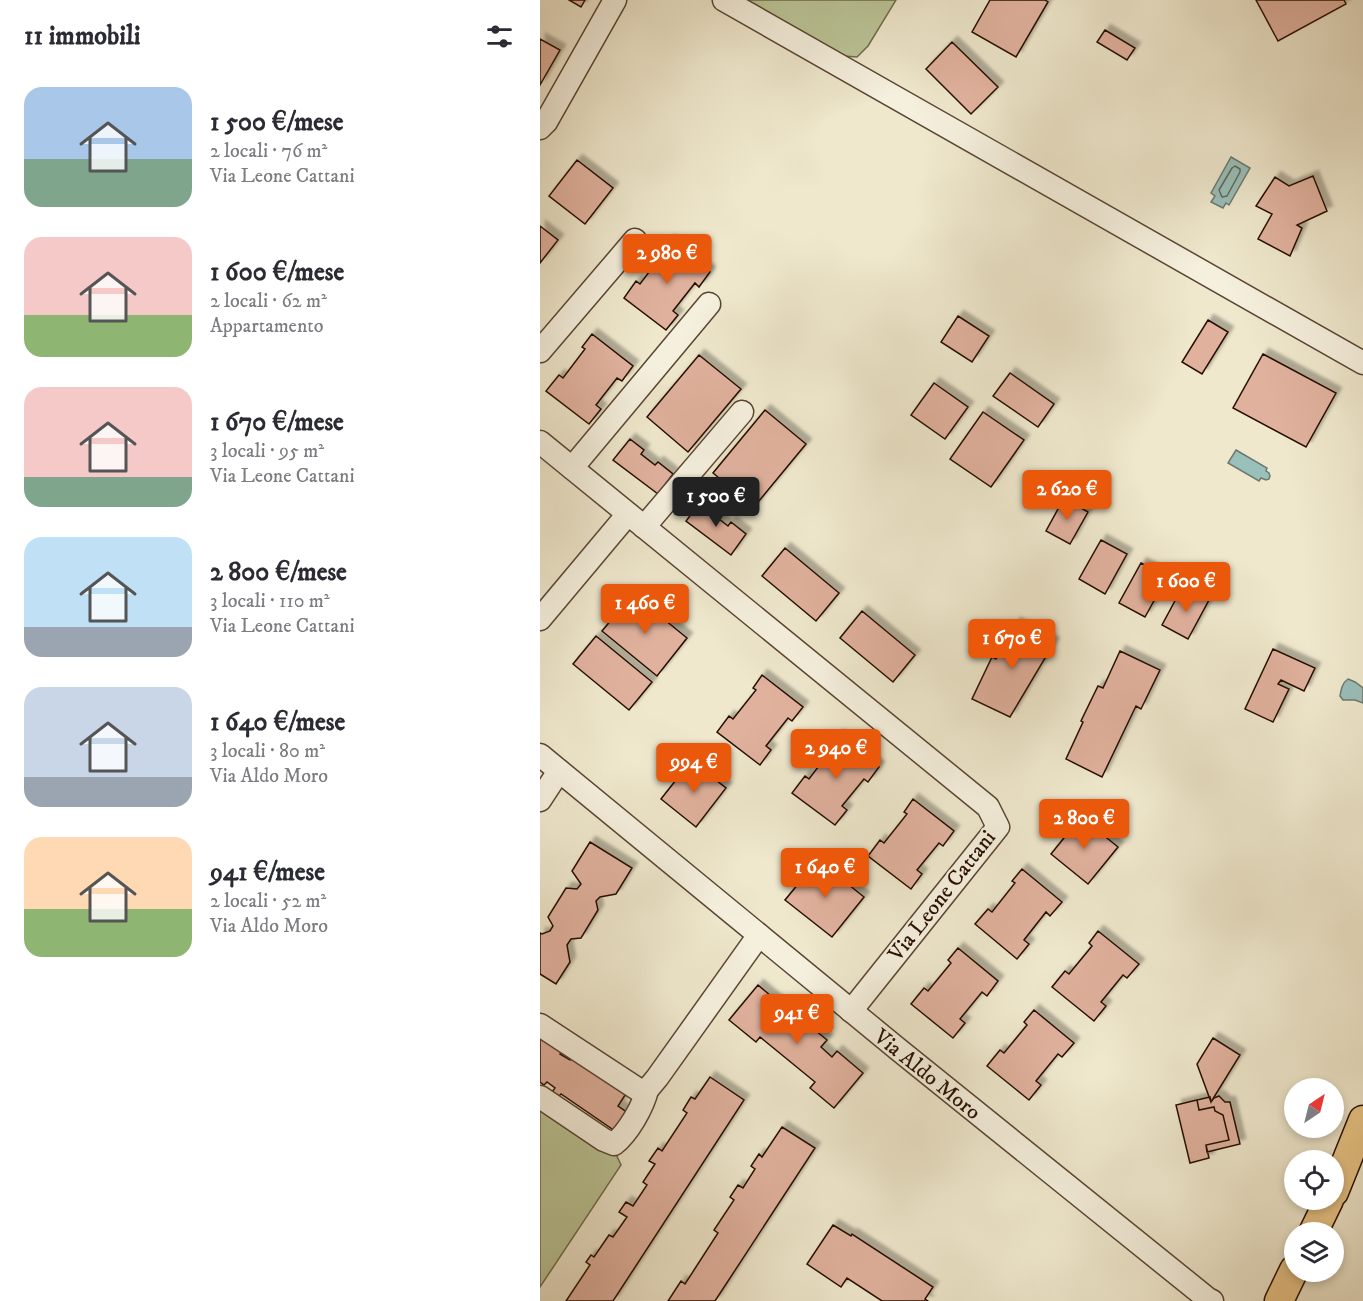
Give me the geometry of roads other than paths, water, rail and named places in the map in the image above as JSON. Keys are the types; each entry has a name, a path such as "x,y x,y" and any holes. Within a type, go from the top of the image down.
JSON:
{"main road":[{"path":"1344,1167 1363,1120"},
{"path":"1279,1301 1288,1282"}],"street":[{"path":"540,128 546,122 615,0"},
{"path":"724,0 1363,363"},
{"path":"540,351 635,240"},
{"path":"572,468 709,304"},
{"path":"540,619 742,412"},
{"name":"Via Leone Cattani","path":"540,442 988,807 998,827 851,1011"},
{"name":"Via Aldo Moro","path":"540,755 851,1011 1210,1300"},
{"path":"540,800 560,771"},
{"path":"540,1097 604,1140 614,1144 621,1138 644,1102 647,1090 759,935"},
{"path":"540,1025 639,1090 647,1090"}],"water":[{"path":"1231,157 1250,168 1229,205 1226,203 1223,208 1211,202 1215,196 1211,193"},
{"path":"1236,450 1267,468 1269,479 1261,478 1259,481 1228,463"},
{"path":"1348,679 1363,688 1363,703 1343,700 1340,696 1341,689"}]}
